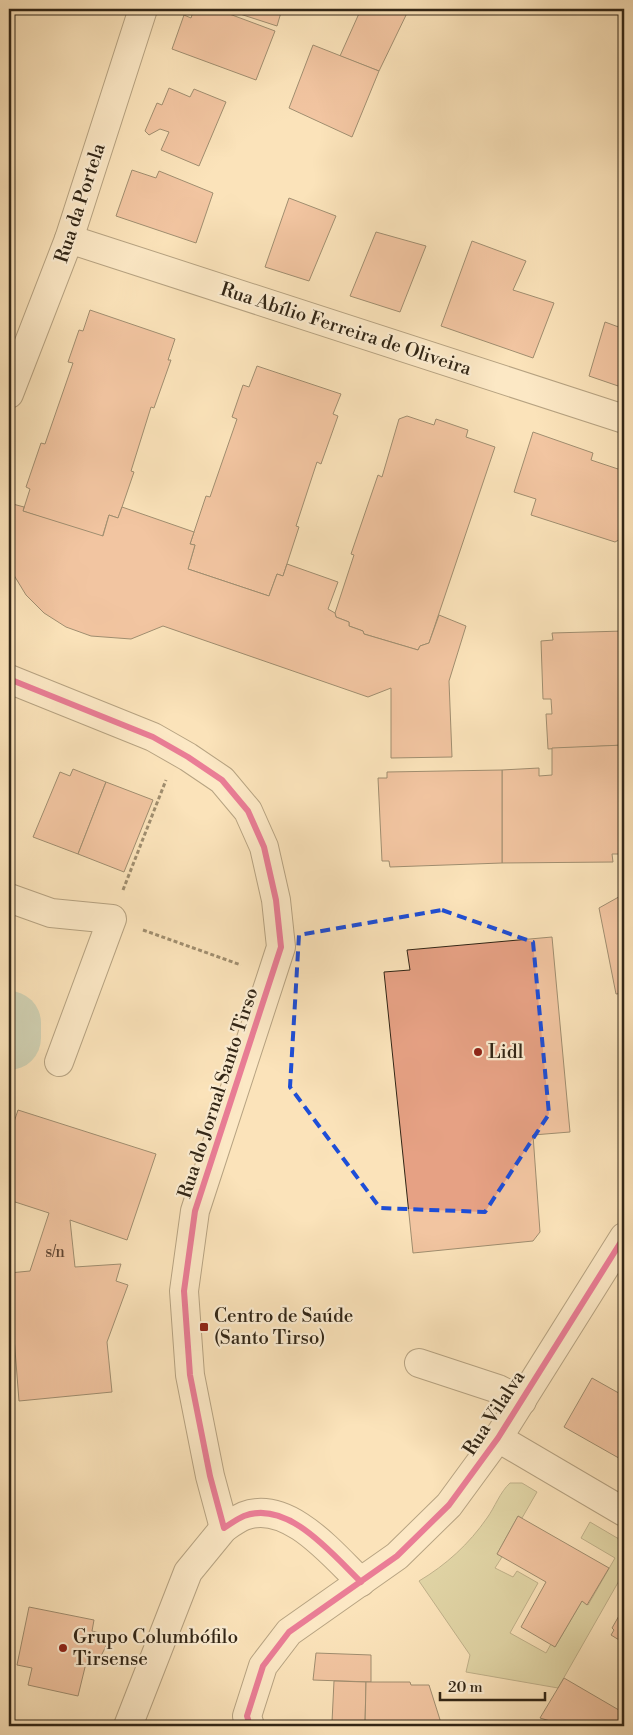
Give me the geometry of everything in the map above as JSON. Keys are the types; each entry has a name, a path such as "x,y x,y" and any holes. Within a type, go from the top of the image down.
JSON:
{"street":[{"name":"Rua da Portela","path":"9,394 68,239 143,9"},
{"name":"Rua Abílio Ferreira de Oliveira","path":"68,239 624,419"},
{"name":"Rua do Jornal Santo Tirso","path":"9,679 153,737 178,751 222,780 248,811 264,847 276,900 281,947 195,1211 184,1291 190,1375 210,1476 224,1528"},
{"path":"9,898 51,913 112,919 60,1062"},
{"name":"Rua Vilalva","path":"250,1726 247,1716 262,1666 289,1632 397,1556 449,1505 498,1438 624,1237"},
{"path":"419,1363 498,1389 522,1401"},
{"path":"498,1438 624,1512"},
{"path":"128,1726 188,1572 224,1528 245,1516 274,1514 307,1529 361,1582"}],"path":[{"path":"178,751 112,919 272,976"}],"highlighted area":[{"path":"442,910 533,942 549,1114 485,1212 380,1208 290,1087 299,935"}],"green space":[{"path":"510,1483 522,1483 537,1492 522,1518 518,1516 497,1554 502,1557 495,1568 513,1577 517,1571 538,1583 510,1633 546,1653 551,1644 555,1647 582,1601 588,1605 615,1558 581,1538 590,1522 624,1542 624,1572 558,1688 466,1672 470,1655 419,1581 448,1561 465,1545 480,1528"}],"building":[{"path":"194,9 216,9 275,31 256,80 172,49 184,15 191,18"},
{"path":"242,9 282,9 277,26 240,14"},
{"path":"361,9 409,9 379,71 340,56"},
{"path":"313,45 379,71 352,137 289,108"},
{"path":"169,88 190,97 194,89 226,102 199,166 161,150 169,132 160,129 149,135 145,131 157,103 162,105"},
{"path":"132,170 156,178 159,171 213,193 196,243 116,216"},
{"path":"289,198 336,216 309,281 265,267"},
{"path":"376,232 426,246 400,312 350,296"},
{"path":"472,241 526,261 513,290 554,303 533,358 441,326"},
{"path":"90,310 175,339 168,360 171,360 154,408 151,407 131,471 134,472 118,518 109,515 102,538 23,511 30,489 26,487 41,443 45,444 73,363 68,362 79,330 83,331"},
{"path":"605,322 624,329 624,388 589,376"},
{"path":"257,366 341,394 333,414 338,416 321,464 317,462 296,526 299,527 283,576 277,574 269,596 188,569 195,545 190,544 206,496 210,497 237,419 232,417 243,385 249,387"},
{"path":"407,416 434,425 436,419 468,430 466,437 495,447 429,643 420,646 418,650 364,634 363,631 349,626 349,622 336,617 335,613 354,555 351,554 378,475 382,477 399,419"},
{"path":"533,432 593,453 591,460 624,471 624,493 621,501 624,502 624,537 615,542 531,515 536,499 514,492"},
{"path":"9,503 24,507 23,511 103,536 109,515 118,518 122,507 194,532 190,544 195,545 188,569 269,596 277,574 283,576 287,564 338,582 328,609 335,613 336,617 349,622 349,626 363,631 364,634 418,650 420,646 429,643 439,615 466,626 449,681 452,757 391,758 391,688 368,697 163,626 131,639 91,636 66,627 44,613 26,595 12,572 9,565"},
{"path":"624,631 624,745 548,749 546,714 552,714 551,699 543,699 541,641 553,640 552,633"},
{"path":"624,745 624,854 612,854 613,862 502,863 502,770 539,768 539,776 552,775 552,748"},
{"path":"73,769 106,782 78,854 33,837 60,772 70,776"},
{"path":"502,770 502,863 390,867 389,861 382,861 378,778 387,778 387,772"},
{"path":"106,782 153,800 124,872 78,854"},
{"path":"624,894 624,993 616,994 599,908"},
{"name":"Lidl","path":"552,937 570,1132 533,1135 540,1232 533,1241 413,1253 384,972 410,970 407,950"},
{"path":"620,993 624,993 624,1052 622,1052"},
{"path":"18,1110 156,1154 127,1240 70,1220 75,1267 121,1264 116,1281 128,1285 107,1342 112,1392 19,1401 9,1273 30,1271 49,1213 9,1200 9,1137"},
{"path":"592,1378 624,1396 624,1461 564,1427"},
{"path":"518,1516 609,1568 587,1605 582,1601 555,1647 521,1627 546,1582 497,1554"},
{"name":"Grupo Columbófilo Tirsense","path":"29,1607 94,1620 92,1631 111,1636 98,1662 87,1659 78,1696 28,1685 32,1668 17,1665"},
{"path":"624,1607 624,1643 611,1635 614,1630 612,1628"},
{"path":"316,1653 371,1655 371,1682 313,1680"},
{"path":"564,1678 624,1713 624,1726 567,1726 540,1718"},
{"path":"334,1681 366,1682 365,1724 332,1722"},
{"path":"366,1682 410,1682 411,1685 429,1685 442,1726 365,1726"}],"waterway":[{"path":"9,1023 9,1038"}],"cycle path":[{"path":"9,679 153,737 188,757 222,780 248,811 264,847 276,900 281,947 195,1211 184,1291 190,1375 210,1476 224,1528 244,1516 261,1513 277,1515 293,1522 308,1533 361,1582"},
{"path":"250,1726 247,1716 263,1666 289,1632 397,1556 449,1505 498,1438 624,1237"}],"place":[{"name":"Lidl","path":"478,1052"},
{"name":"Centro de Saúde (Santo Tirso)","path":"204,1327"},
{"name":"Grupo Columbófilo Tirsense","path":"63,1648"}]}
